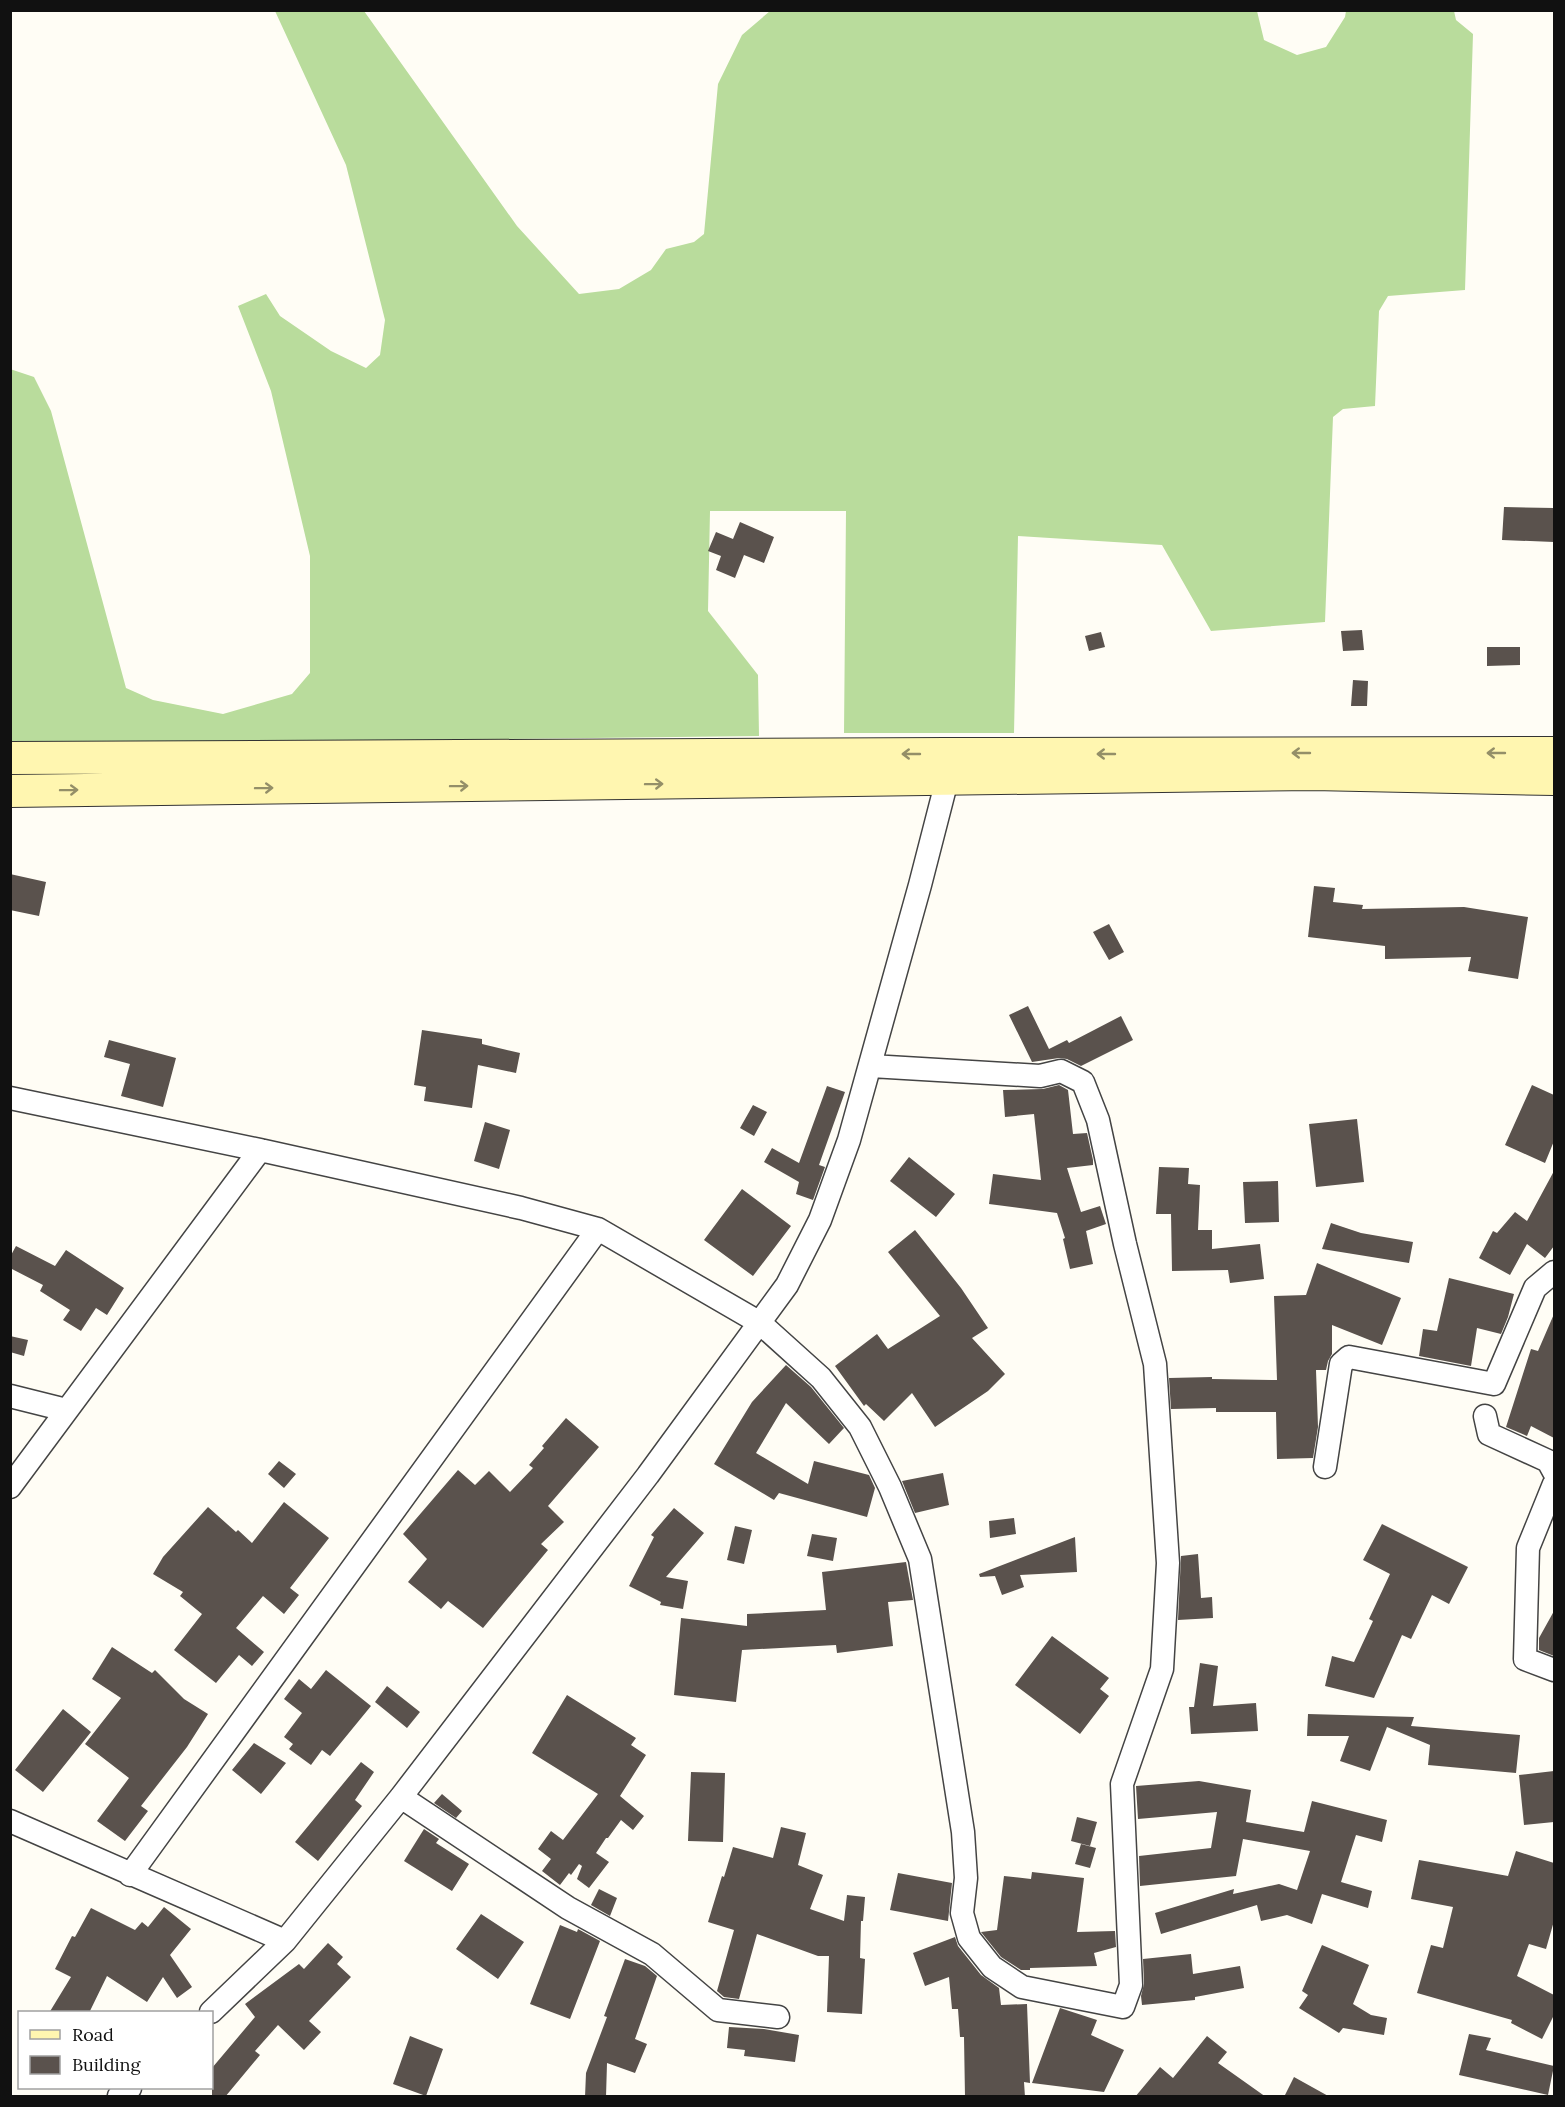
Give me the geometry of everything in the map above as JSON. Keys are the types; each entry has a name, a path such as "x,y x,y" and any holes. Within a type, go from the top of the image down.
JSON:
{"main road":[{"path":"10,791 1554,753"},
{"path":"10,759 947,767 1554,779"}],"street":[{"path":"213,2011 285,1941 401,1797 648,1475 787,1285 820,1220 849,1140 871,1065 947,767"},
{"path":"10,1098 521,1208 598,1229 760,1323 821,1378 860,1427 890,1487 920,1559 963,1832 966,1878 962,1913 969,1938 992,1967 1022,1988 1123,2007 1131,1985 1122,1784 1162,1669 1168,1563 1155,1364 1125,1244 1098,1120 1083,1082 1061,1071 1040,1076 871,1065"},
{"path":"10,1488 260,1150"},
{"path":"130,1875 598,1229"},
{"path":"1325,1467 1341,1364 1345,1359 1494,1384 1536,1288 1554,1272"},
{"path":"10,1396 66,1410"},
{"path":"1485,1416 1489,1434 1548,1461 1554,1472"},
{"path":"1554,1485 1528,1548 1525,1659 1554,1670"},
{"path":"401,1797 568,1908 652,1954 718,2010 778,2017"},
{"path":"10,1821 285,1941"}],"green space":[{"path":"275,11 364,11 517,226 579,294 619,289 651,270 666,249 694,242 704,234 718,84 742,35 770,11 1257,11 1264,40 1297,55 1326,47 1345,17 1346,11 1454,11 1456,20 1473,34 1465,290 1388,296 1379,311 1375,406 1343,409 1333,417 1325,622 1211,631 1162,545 1018,536 1014,733 844,733 846,511 710,511 708,611 758,675 759,736 11,745 10,369 34,377 51,411 126,688 153,700 223,714 292,694 310,673 310,556 271,391 238,306 266,294 280,316 331,351 366,368 380,355 385,320 346,165"}],"building":[{"path":"1504,507 1554,508 1554,542 1502,540"},
{"path":"740,522 774,537 764,563 744,555 735,578 716,570 721,556 708,551 716,532 733,539"},
{"path":"1362,630 1364,650 1343,651 1341,631"},
{"path":"1101,632 1105,647 1089,651 1085,636"},
{"path":"1487,647 1520,647 1520,665 1487,666"},
{"path":"1353,680 1368,681 1367,706 1351,706"},
{"path":"10,874 46,882 39,916 10,910"},
{"path":"1314,886 1335,888 1333,902 1363,905 1362,909 1464,907 1528,917 1518,979 1468,971 1471,957 1385,959 1385,946 1308,937"},
{"path":"1109,924 1124,952 1109,960 1093,932"},
{"path":"1028,1006 1049,1049 1067,1040 1069,1043 1121,1016 1133,1040 1081,1066 1059,1058 1032,1062 1009,1015"},
{"path":"422,1030 482,1039 482,1044 520,1053 516,1073 478,1065 472,1108 424,1101 426,1087 414,1085"},
{"path":"109,1040 176,1058 163,1107 121,1096 130,1064 104,1057"},
{"path":"1059,1085 1068,1090 1073,1134 1087,1133 1093,1160 1093,1165 1067,1168 1081,1212 1100,1206 1106,1224 1086,1231 1093,1264 1070,1269 1063,1239 1065,1238 1057,1213 989,1204 993,1174 1041,1180 1034,1114 1005,1117 1003,1090 1043,1089"},
{"path":"1532,1085 1554,1095 1554,1141 1545,1163 1505,1145"},
{"path":"827,1086 845,1092 819,1165 825,1167 813,1200 796,1194 799,1182 764,1162 772,1148 799,1163"},
{"path":"753,1105 767,1112 754,1136 740,1128"},
{"path":"1357,1119 1364,1182 1316,1187 1309,1124"},
{"path":"485,1122 510,1130 499,1169 474,1161"},
{"path":"909,1157 955,1194 936,1217 890,1181"},
{"path":"1159,1167 1189,1168 1188,1184 1200,1185 1198,1230 1212,1230 1212,1249 1260,1244 1264,1279 1230,1283 1228,1270 1172,1271 1171,1214 1156,1214"},
{"path":"1554,1171 1554,1246 1545,1258 1527,1244 1510,1275 1479,1258 1493,1231 1497,1233 1515,1212 1527,1221"},
{"path":"1278,1181 1279,1222 1245,1223 1243,1182"},
{"path":"742,1189 791,1226 753,1276 704,1240"},
{"path":"1331,1223 1361,1233 1413,1242 1409,1263 1322,1249"},
{"path":"915,1230 961,1288 988,1328 972,1338 1005,1374 988,1391 935,1427 912,1393 884,1421 866,1404 864,1406 835,1366 877,1334 888,1349 940,1316 888,1252"},
{"path":"16,1246 55,1266 66,1250 124,1288 107,1315 96,1308 81,1331 63,1320 70,1310 40,1291 43,1285 10,1268 10,1257"},
{"path":"1317,1263 1401,1298 1382,1345 1332,1325 1332,1354 1326,1370 1316,1370 1318,1427 1313,1458 1277,1459 1276,1412 1216,1412 1216,1408 1171,1409 1169,1378 1277,1380 1274,1296 1306,1295"},
{"path":"1449,1278 1514,1294 1501,1334 1477,1328 1471,1366 1419,1356 1423,1329 1437,1331"},
{"path":"1554,1314 1554,1438 1531,1426 1527,1436 1506,1427 1531,1349 1538,1351"},
{"path":"10,1336 28,1340 24,1356 10,1352"},
{"path":"786,1365 811,1387 844,1428 829,1444 786,1403 756,1453 808,1484 814,1461 869,1475 875,1488 867,1517 779,1493 774,1500 714,1464 752,1402"},
{"path":"566,1418 599,1447 548,1506 564,1522 541,1544 548,1550 483,1628 448,1601 441,1609 408,1582 427,1559 403,1534 458,1470 475,1485 489,1471 510,1492 533,1468 529,1465"},
{"path":"279,1461 296,1474 284,1488 268,1474"},
{"path":"943,1473 949,1505 915,1513 902,1481"},
{"path":"284,1502 329,1538 290,1588 299,1595 284,1614 263,1596 236,1628 264,1652 252,1666 239,1655 216,1683 174,1650 202,1614 180,1596 183,1592 153,1574 163,1557 208,1507 252,1543"},
{"path":"674,1508 704,1533 666,1577 688,1581 683,1609 660,1605 661,1602 629,1586 654,1537 651,1535"},
{"path":"1014,1518 1016,1534 990,1538 989,1521"},
{"path":"1382,1524 1468,1567 1449,1604 1432,1595 1411,1639 1402,1635 1374,1698 1325,1686 1332,1656 1354,1662 1373,1621 1369,1619 1390,1574 1363,1560"},
{"path":"735,1526 752,1530 744,1564 727,1560"},
{"path":"812,1534 837,1538 833,1561 807,1556"},
{"path":"1075,1537 1077,1572 1020,1575 1024,1587 1002,1595 995,1576 980,1577 979,1574"},
{"path":"1198,1554 1201,1598 1212,1597 1213,1618 1178,1620 1181,1556"},
{"path":"906,1562 913,1600 888,1602 893,1646 837,1653 836,1645 742,1650 736,1702 674,1695 681,1618 747,1626 747,1614 826,1610 822,1572"},
{"path":"1554,1611 1554,1656 1539,1650 1539,1638"},
{"path":"1052,1636 1109,1678 1100,1689 1109,1696 1080,1734 1015,1685"},
{"path":"112,1647 152,1673 155,1670 184,1699 208,1714 187,1747 141,1806 148,1811 125,1841 97,1821 129,1778 85,1744 121,1698 92,1679"},
{"path":"1200,1663 1218,1666 1213,1706 1256,1703 1258,1731 1191,1734 1189,1707 1194,1707"},
{"path":"326,1670 371,1706 330,1756 322,1750 311,1765 289,1749 293,1744 284,1737 302,1713 284,1699 299,1679 311,1689"},
{"path":"387,1686 420,1712 407,1728 375,1702"},
{"path":"567,1695 636,1738 631,1745 646,1755 620,1796 644,1816 633,1830 621,1820 606,1838 596,1853 609,1862 589,1888 577,1879 582,1866 579,1864 560,1885 542,1871 551,1859 538,1849 551,1831 563,1840 598,1794 532,1753"},
{"path":"63,1709 91,1732 43,1792 15,1770"},
{"path":"1308,1714 1414,1717 1411,1726 1520,1735 1516,1773 1428,1765 1430,1745 1387,1727 1370,1771 1340,1761 1349,1736 1307,1736"},
{"path":"254,1743 286,1763 261,1794 232,1770"},
{"path":"361,1762 374,1772 355,1800 362,1806 318,1861 295,1842"},
{"path":"1554,1771 1554,1822 1524,1825 1519,1775"},
{"path":"691,1772 725,1773 723,1842 688,1841"},
{"path":"1199,1781 1251,1790 1246,1822 1304,1832 1312,1801 1387,1820 1382,1842 1356,1835 1341,1882 1372,1891 1368,1908 1322,1894 1312,1924 1287,1915 1261,1921 1257,1905 1161,1934 1155,1913 1234,1889 1233,1894 1279,1884 1297,1890 1310,1851 1243,1839 1236,1876 1140,1886 1139,1856 1211,1848 1217,1812 1138,1819 1136,1786"},
{"path":"442,1794 462,1811 456,1818 434,1803"},
{"path":"1077,1817 1097,1822 1090,1846 1071,1841"},
{"path":"781,1827 806,1833 798,1865 823,1875 810,1909 844,1921 847,1895 865,1897 863,1921 861,1921 860,1958 865,1959 862,2014 827,2012 829,1956 818,1956 757,1934 739,1999 724,1997 717,1991 734,1930 708,1922 733,1847 773,1858"},
{"path":"424,1829 439,1839 436,1843 469,1864 452,1891 404,1861"},
{"path":"1081,1844 1096,1848 1090,1868 1075,1864"},
{"path":"1516,1851 1554,1863 1554,1921 1546,1949 1529,1944 1517,1976 1554,1995 1554,2015 1542,2039 1511,2023 1512,2020 1417,1993 1431,1945 1443,1948 1453,1907 1411,1899 1419,1860 1508,1876"},
{"path":"1032,1872 1084,1878 1077,1932 1115,1931 1116,1947 1094,1953 1097,1966 1021,1970 1001,1957 981,1932 997,1930 1004,1876 1031,1879"},
{"path":"898,1873 952,1883 948,1921 890,1910"},
{"path":"599,1889 617,1898 610,1916 591,1905"},
{"path":"164,1907 191,1929 170,1955 192,1987 177,1998 163,1977 147,2002 107,1976 90,2011 50,2011 71,1977 55,1969 72,1936 75,1937 91,1908 135,1930 142,1922 148,1927"},
{"path":"481,1914 524,1942 498,1979 456,1949"},
{"path":"560,1925 577,1932 578,1929 600,1941 570,2019 530,2004"},
{"path":"955,1937 958,1946 981,1975 999,1988 1001,2005 1027,2004 1030,2083 1024,2082 1025,2097 965,2097 964,2037 960,2037 958,2009 952,2009 949,1977 925,1986 913,1953"},
{"path":"328,1943 343,1957 337,1964 351,1977 309,2021 321,2032 304,2050 278,2025 255,2051 260,2055 225,2097 212,2097 213,2067 255,2017 245,2004 299,1964 304,1969"},
{"path":"1322,1945 1369,1965 1353,2004 1371,2015 1387,2018 1384,2035 1343,2028 1339,2033 1299,2008 1308,1995 1302,1991"},
{"path":"1191,1954 1193,1974 1240,1966 1244,1988 1195,1997 1195,2000 1142,2005 1143,1959"},
{"path":"625,1959 645,1966 657,1976 635,2039 647,2044 635,2073 607,2063 606,2097 585,2097 586,2073"},
{"path":"1060,2008 1097,2020 1091,2035 1124,2050 1104,2092 1032,2083"},
{"path":"729,2027 764,2029 799,2035 795,2062 744,2056 745,2050 727,2048"},
{"path":"1469,2034 1491,2038 1486,2050 1554,2066 1548,2095 1459,2075"},
{"path":"410,2036 443,2049 426,2096 393,2084"},
{"path":"1207,2036 1227,2052 1218,2063 1266,2097 1135,2097 1160,2067 1173,2078"},
{"path":"1294,2077 1330,2097 1284,2097"}]}
